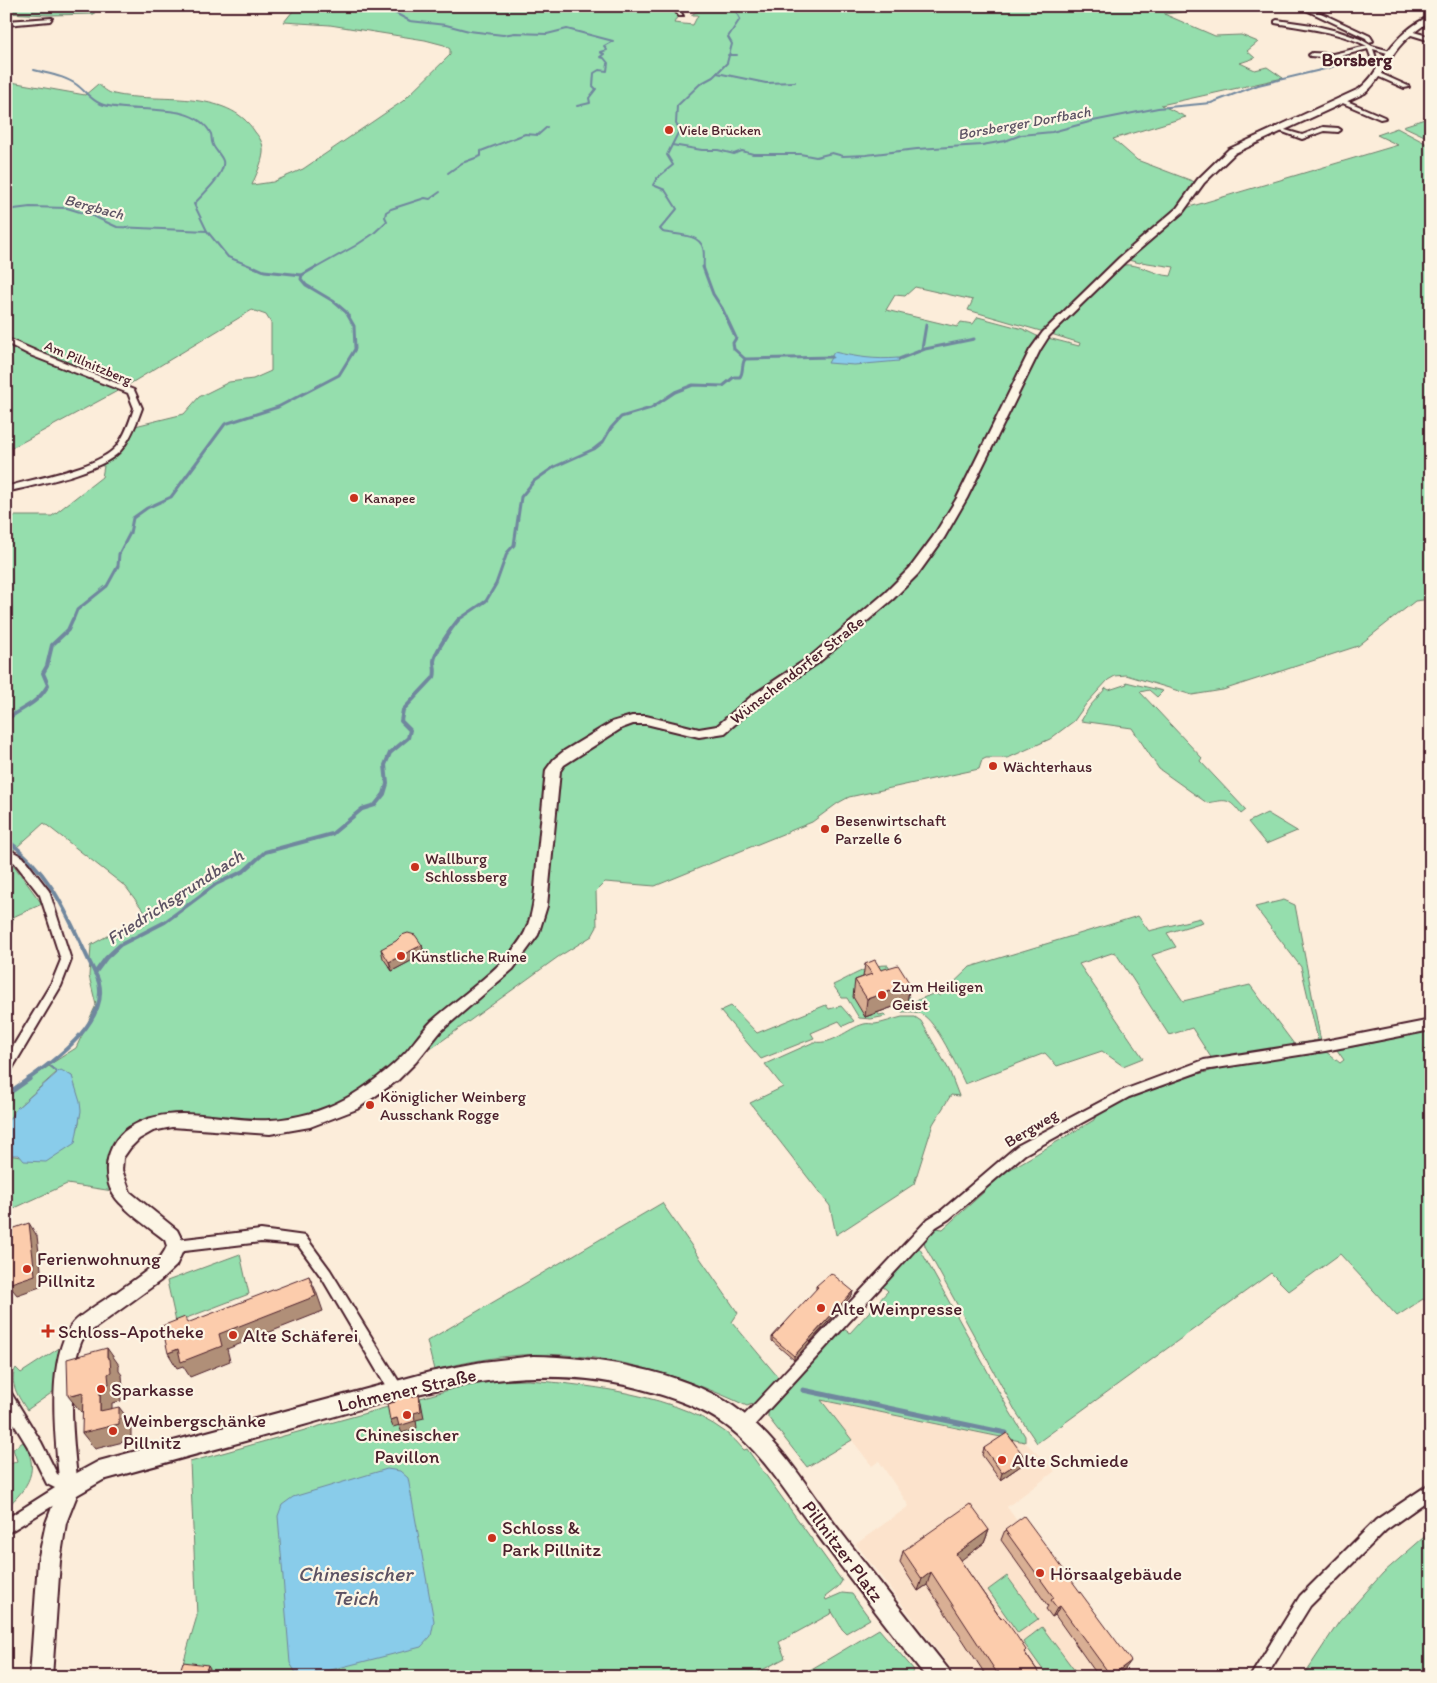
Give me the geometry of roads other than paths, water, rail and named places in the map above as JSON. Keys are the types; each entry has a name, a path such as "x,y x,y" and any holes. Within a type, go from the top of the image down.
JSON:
{"main road":[{"name":"Lohmener Straße","path":"69,1488 99,1471 396,1390 493,1370 535,1366 577,1368 623,1375 669,1387 704,1400 744,1426"},
{"name":"Pillnitzer Platz","path":"744,1426 770,1455 862,1578 940,1677"},
{"path":"41,1677 50,1561 56,1523 69,1488"}],"street":[{"path":"674,6 681,15"},
{"path":"1308,9 1371,39 1365,43"},
{"path":"1403,84 1379,76 1391,52 1410,33 1431,18"},
{"path":"6,23 50,19"},
{"path":"1277,22 1346,35 1370,47 1391,52"},
{"path":"1410,33 1431,39"},
{"path":"1312,55 1334,56 1370,47"},
{"path":"1370,47 1374,59 1384,65"},
{"name":"Wünschendorfer Straße","path":"176,1246 172,1236 124,1197 118,1185 114,1170 116,1158 133,1134 150,1125 172,1120 270,1126 310,1120 345,1106 371,1091 411,1058 436,1027 503,970 522,949 531,935 540,906 553,770 559,762 594,738 617,725 632,720 646,720 699,733 720,730 758,698 814,660 889,596 914,571 938,538 962,498 1035,350 1046,334 1122,260 1167,223 1188,201 1201,181 1232,151 1277,128 1362,92 1372,85 1379,76"},
{"path":"1340,100 1382,118"},
{"path":"1277,128 1302,136 1326,128 1338,130"},
{"name":"Am Pillnitzberg","path":"6,340 33,353 132,392 138,408 131,427 117,451 107,458 94,465 25,482 6,490"},
{"path":"6,852 19,860 45,894 66,960 57,983 6,1069"},
{"name":"Bergweg","path":"744,1426 932,1223 945,1215 1021,1150 1125,1094 1204,1065 1325,1046 1431,1025"},
{"path":"69,1488 64,1433 64,1390 70,1345 78,1330 154,1275 170,1260 176,1246 261,1236 301,1240 326,1274 396,1390"},
{"path":"6,1398 36,1447 52,1479 69,1488"},
{"path":"6,1527 69,1488"},
{"path":"1257,1677 1305,1602 1381,1525 1431,1490"}],"water":[{"path":"834,352 866,358 898,358 899,361 854,365 828,363"},
{"path":"49,1065 58,1072 61,1070 72,1076 81,1111 75,1143 46,1162 24,1161 19,1155 6,1155 6,1124 16,1109 57,1073"},
{"name":"Chinesischer Teich","path":"387,1469 400,1471 408,1478 434,1621 431,1636 421,1647 307,1676 296,1673 290,1663 278,1516 282,1505 293,1497"}],"waterway":[{"path":"401,6 394,10 395,13 410,21 446,25 469,31 503,35 515,33 547,34 567,29 613,41 604,46 607,50 600,52 604,54 600,57 604,58 608,63 607,71 599,70 594,73 593,86 596,89 589,98 590,103 577,106"},
{"name":"Friedrichsgrundbach","path":"729,55 732,44 728,37 740,19 733,6"},
{"name":"Friedrichsgrundbach","path":"717,73 727,63 729,55"},
{"name":"Friedrichsgrundbach","path":"729,55 737,55"},
{"name":"Borsberger Dorfbach","path":"672,145 702,150 718,150 734,154 742,151 753,154 800,154 816,157 832,153 843,156 866,155 917,149 982,145 1005,141 1021,135 1052,132 1093,121 1158,108 1211,103 1258,85 1329,68 1344,62"},
{"path":"34,70 67,79 101,104 113,107 176,112 191,116 203,123 211,134 212,144 223,161 221,172 213,184 194,204 207,231"},
{"name":"Friedrichsgrundbach","path":"672,145 680,129 676,124 677,106 700,84 717,73"},
{"path":"717,73 766,83 795,82"},
{"path":"448,173 462,163 481,156 481,151 525,134 538,135 547,127"},
{"name":"Friedrichsgrundbach","path":"672,145 667,155 673,165 657,178 653,185 665,190 677,209 660,229 663,232 692,237 701,243 704,253 704,269"},
{"path":"314,269 373,234 387,221 385,217 386,212 425,198 430,199 440,192"},
{"name":"Bergbach","path":"6,210 30,207 67,208 93,216 117,227 207,231"},
{"path":"207,231 228,257 258,269"},
{"path":"255,267 264,271 302,275"},
{"path":"302,275 316,267"},
{"name":"Friedrichsgrundbach","path":"703,267 713,294 736,338 733,343 734,349 745,359"},
{"path":"73,620 77,610 107,586 118,566 119,554 130,533 133,518 147,508 171,497 225,424 278,407 339,375 355,349 354,326 346,312 333,301 306,285 301,279 302,275"},
{"path":"922,349 926,325"},
{"path":"899,359 925,349 974,339"},
{"path":"745,359 832,357"},
{"name":"Friedrichsgrundbach","path":"459,620 486,601 496,584 507,553 514,545 521,497 534,481 554,467 594,449 603,442 611,428 621,417 651,408 675,392 693,385 723,386 734,377 740,377 745,359"},
{"path":"6,720 44,692 48,685 43,673 47,666 52,645 68,630 73,619"},
{"name":"Friedrichsgrundbach","path":"95,973 106,958 120,945 165,922 216,884 244,871 265,852 332,834 362,809 375,805 384,794 387,784 385,765 390,753 408,738 410,730 401,721 403,710 434,677 434,661 437,651 459,620"},
{"path":"6,839 23,853 49,884 68,917 95,973"},
{"name":"Friedrichsgrundbach","path":"27,1080 68,1048 92,1019 98,1004 100,989 95,973"},
{"name":"Friedrichsgrundbach","path":"6,1095 29,1079"},
{"path":"803,1390 1006,1433"}],"place":[{"name":"Viele Brücken","path":"669,130"},
{"name":"Kanapee","path":"354,498"},
{"name":"Wächterhaus","path":"993,766"},
{"name":"Besenwirtschaft Parzelle 6","path":"825,829"},
{"name":"Wallburg Schlossberg","path":"415,867"},
{"name":"Künstliche Ruine","path":"401,956"},
{"name":"Zum Heiligen Geist","path":"882,995"},
{"name":"Königlicher Weinberg Ausschank Rogge","path":"370,1105"},
{"name":"Ferienwohnung Pillnitz","path":"27,1269"},
{"name":"Alte Weinpresse","path":"821,1308"},
{"name":"Schloss-Apotheke","path":"48,1331"},
{"name":"Alte Schäferei","path":"233,1335"},
{"name":"Sparkasse","path":"101,1389"},
{"name":"Chinesischer Pavillon","path":"407,1415"},
{"name":"Weinbergschänke Pillnitz","path":"113,1431"},
{"name":"Alte Schmiede","path":"1002,1460"},
{"name":"Schloss & Park Pillnitz","path":"492,1538"},
{"name":"Hörsaalgebäude","path":"1040,1573"}],"district":[{"name":"Borsberg","path":"1357,60"}]}
